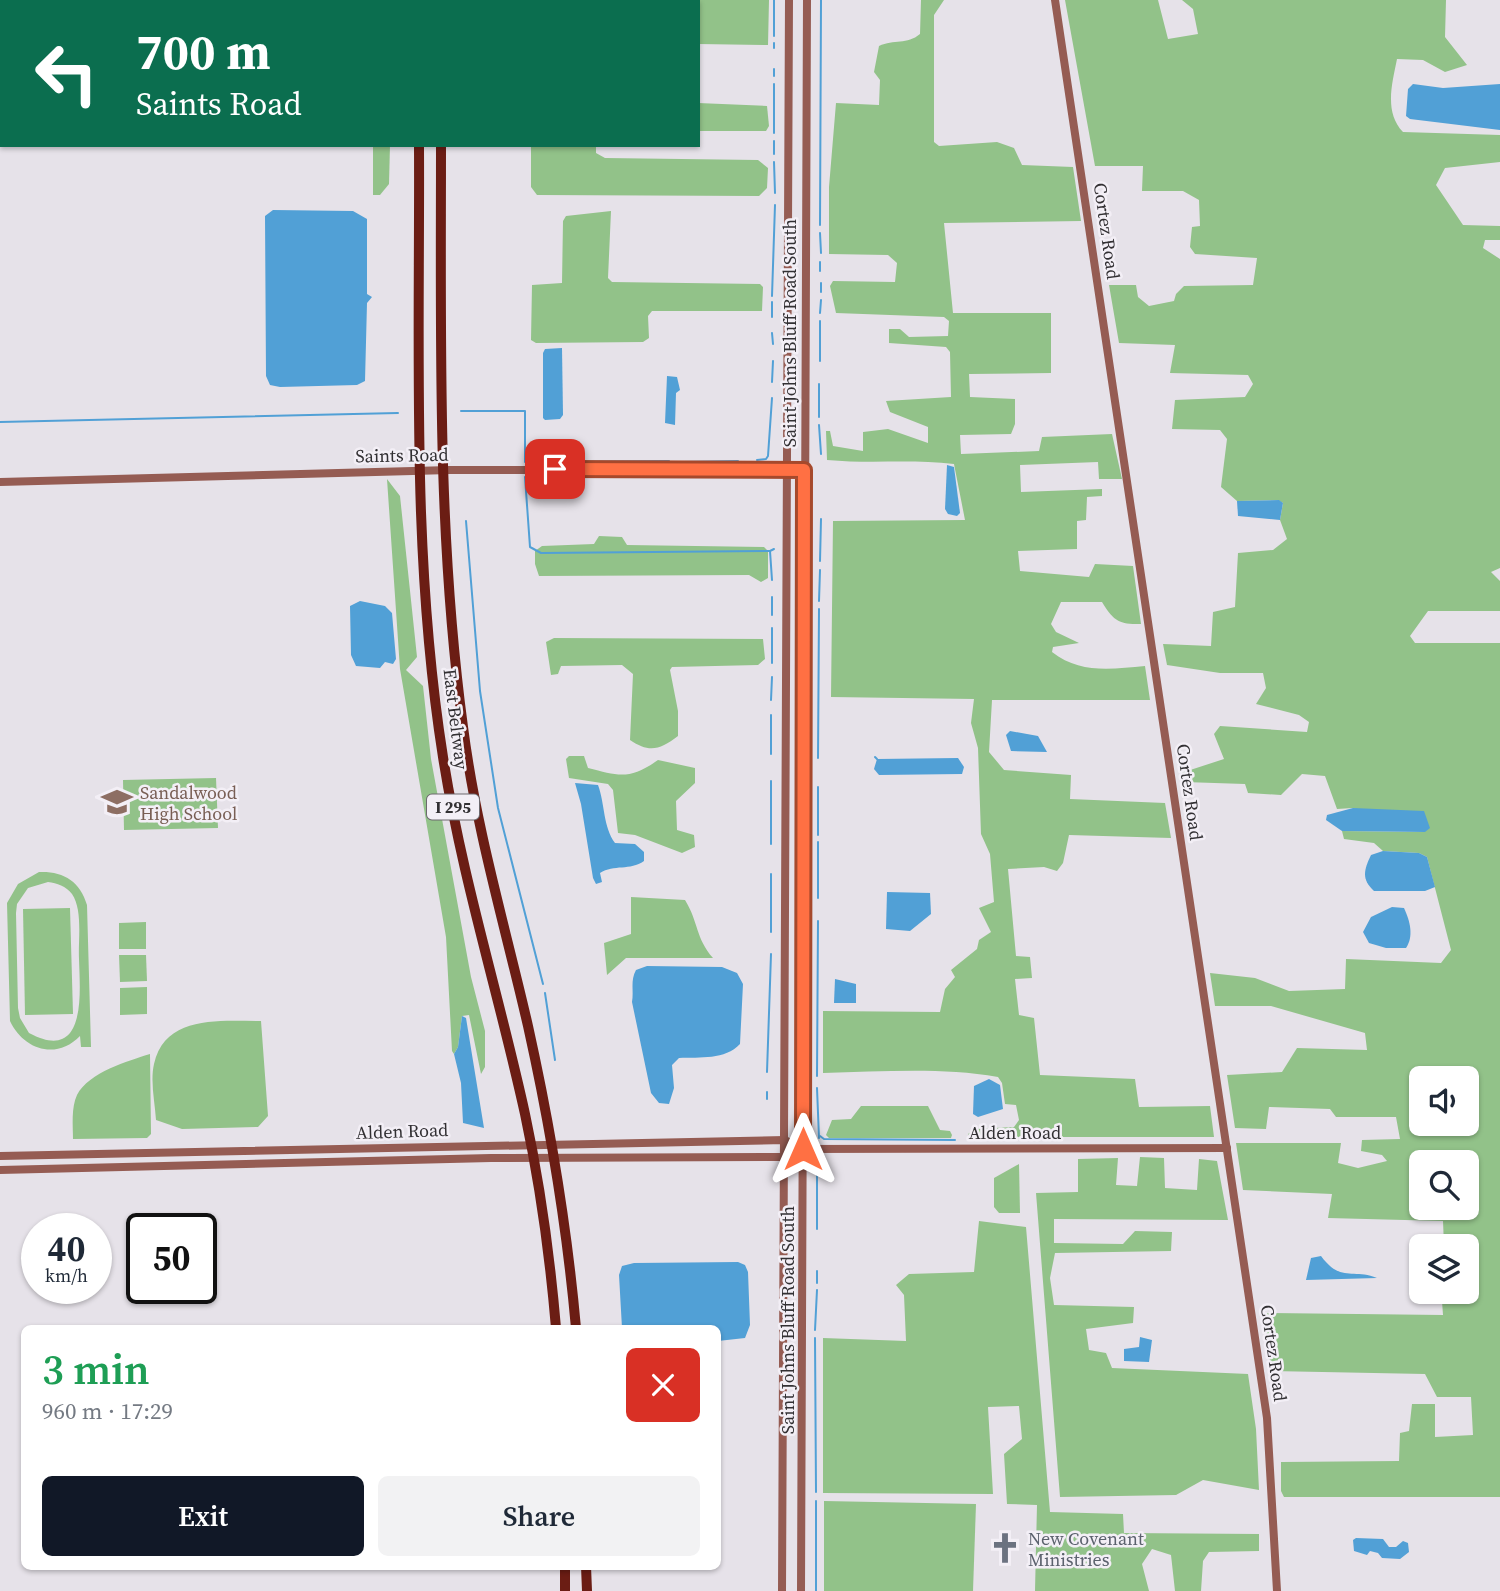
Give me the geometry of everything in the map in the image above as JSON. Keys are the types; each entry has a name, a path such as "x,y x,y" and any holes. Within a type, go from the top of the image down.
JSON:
{"highway":[{"name":"East Beltway","path":"419,147 420,492 423,558 443,755 463,861 525,1116 537,1179 556,1325"},
{"name":"East Beltway","path":"441,147 442,491 463,727 481,839 547,1115 576,1325"},
{"path":"565,1570 565,1591"},
{"path":"586,1570 587,1591"}],"street":[{"name":"Saint Johns Bluff Road South","path":"782,1591 789,0"},
{"name":"Saint Johns Bluff Road South","path":"801,1591 807,0"},
{"name":"Cortez Road","path":"1055,0 1267,1418 1277,1591"},
{"name":"Saints Road","path":"0,482 450,470 804,470"},
{"name":"Alden Road","path":"0,1156 785,1140 803,1149"},
{"path":"624,1142 624,1157"},
{"path":"461,1145 461,1159"},
{"name":"Alden Road","path":"0,1170 461,1159 785,1157 803,1149 1227,1148"}],"green space":[{"path":"700,0 769,0 768,45 700,44"},
{"path":"921,0 944,0 934,15 934,142 939,146 997,142 1014,148 1022,165 1073,167 1081,221 944,223 953,313 1051,313 1051,373 969,374 970,397 1015,399 1015,424 1011,434 960,435 961,454 1039,451 1042,437 1112,434 1122,479 1099,479 1098,462 1020,465 1021,492 1102,489 1102,496 1087,497 1086,520 1077,521 1077,549 1018,551 1020,571 1089,577 1095,564 1133,566 1141,624 1127,624 1117,620 1102,602 1061,602 1051,624 1056,632 1079,643 1053,647 1052,652 1085,667 1108,669 1145,666 1150,700 992,700 989,752 1004,770 1071,775 1070,799 1165,803 1171,838 1069,835 1063,863 1057,871 1044,867 1008,869 1016,956 1030,957 1032,978 1015,979 1019,1015 1034,1018 1040,1075 1135,1079 1139,1107 1210,1106 1214,1137 971,1137 968,1134 975,1129 1014,1127 1019,1120 1016,1105 1005,1104 1002,1083 998,1077 932,1071 823,1073 823,1011 940,1012 945,989 955,977 951,970 977,949 979,940 991,932 979,908 994,902 990,854 981,834 978,748 971,723 974,699 831,697 833,521 965,520 954,464 827,460 826,431 830,431 833,446 863,451 863,432 888,429 928,443 928,427 890,412 886,401 951,397 950,352 946,347 889,343 889,329 900,329 909,337 948,336 949,321 944,317 836,313 830,286 833,281 895,282 897,263 888,255 829,254 829,187 836,103 879,105 880,80 874,72 879,46 910,40 920,34"},
{"path":"1065,0 1158,0 1168,39 1198,34 1193,9 1182,0 1446,0 1445,37 1467,65 1445,72 1423,60 1397,59 1391,97 1393,116 1403,132 1500,135 1500,162 1445,168 1436,185 1463,225 1500,226 1500,240 1485,240 1483,248 1500,259 1500,568 1491,572 1500,581 1500,611 1428,611 1410,636 1415,643 1500,643 1500,1497 1284,1497 1281,1491 1281,1462 1399,1461 1400,1433 1409,1431 1412,1404 1435,1404 1435,1437 1473,1435 1471,1397 1437,1397 1425,1374 1271,1371 1264,1313 1443,1315 1442,1304 1479,1304 1479,1234 1444,1234 1443,1221 1328,1218 1332,1194 1243,1190 1236,1143 1341,1143 1338,1163 1358,1168 1387,1161 1382,1155 1361,1151 1362,1140 1400,1139 1396,1117 1336,1117 1330,1109 1269,1107 1266,1129 1235,1128 1227,1075 1282,1072 1297,1048 1367,1050 1365,1033 1271,1006 1215,1006 1210,973 1255,978 1289,991 1345,989 1346,959 1441,963 1451,950 1427,857 1419,853 1383,851 1374,843 1344,839 1342,831 1425,832 1353,808 1337,809 1325,776 1302,774 1281,795 1248,793 1245,784 1184,782 1181,773 1224,759 1214,734 1220,726 1307,732 1309,722 1299,715 1256,704 1266,688 1263,673 1220,673 1167,665 1163,644 1211,646 1213,612 1235,607 1238,553 1273,550 1287,539 1280,520 1283,503 1278,500 1237,501 1221,487 1227,439 1220,430 1172,429 1175,400 1245,397 1253,384 1248,375 1170,373 1175,345 1119,343 1109,285 1136,285 1138,297 1149,306 1174,301 1176,294 1184,286 1253,285 1257,258 1195,254 1190,247 1192,227 1200,226 1199,200 1183,191 1142,191 1143,166 1095,166"},
{"path":"700,103 767,106 769,126 766,131 700,131"},
{"path":"373,147 390,147 389,184 380,195 373,195"},
{"path":"531,147 596,147 596,153 605,158 758,160 768,168 767,188 759,196 537,195 531,187"},
{"path":"611,211 608,278 612,282 760,284 763,287 762,311 652,311 648,316 649,338 643,342 536,343 531,340 532,285 562,283 563,221 566,216"},
{"path":"387,479 400,496 417,657 406,670 423,686 431,759 471,977 485,1031 485,1067 481,1074 469,1015 462,1016 458,1047 454,1054 452,1051 446,937 400,669"},
{"path":"599,536 622,537 627,545 764,547 768,551 768,578 761,582 749,575 539,576 535,551 542,546 594,544"},
{"path":"554,638 763,639 765,659 758,665 672,667 670,670 678,711 678,736 660,747 649,748 630,740 633,674 622,665 561,666 558,674 551,675 546,642"},
{"path":"569,756 584,756 588,768 616,774 640,771 658,760 695,768 695,783 676,801 677,830 694,835 695,847 682,853 635,835 618,833 613,790 608,784 569,778 566,759"},
{"path":"216,778 218,828 124,830 123,780"},
{"path":"39,872 56,873 75,884 84,897 87,905 91,1047 81,1047 80,1036 61,1048 41,1048 23,1039 10,1021 7,903 18,884","holes":["48,882 61,885 70,891 78,908 80,989 79,1006 71,1032 61,1039 48,1040 29,1033 20,1018 16,913 17,904 28,888"]},
{"path":"631,897 685,900 703,943 713,958 626,958 607,975 604,943 631,934"},
{"path":"70,908 73,1014 25,1015 23,909"},
{"path":"146,922 146,949 119,949 119,923"},
{"path":"119,955 146,955 147,981 120,982"},
{"path":"147,987 147,1014 120,1015 120,988"},
{"path":"213,1021 261,1021 268,1116 258,1127 182,1129 156,1120 154,1064 160,1048 170,1036 182,1028"},
{"path":"150,1054 151,1134 147,1138 73,1139 74,1105 83,1087 110,1069"},
{"path":"861,1106 928,1106 940,1130 950,1131 951,1138 829,1138 826,1135 832,1120 851,1119"},
{"path":"1140,1157 1164,1158 1165,1188 1197,1190 1199,1159 1217,1161 1228,1220 1054,1219 1054,1243 1123,1244 1135,1231 1172,1232 1171,1251 1055,1253 1050,1278 1054,1305 1134,1307 1133,1323 1086,1329 1089,1350 1106,1353 1112,1368 1248,1374 1256,1429 1259,1490 1203,1480 1176,1495 1060,1497 1036,1193 1078,1192 1078,1159 1118,1158 1116,1185 1137,1186"},
{"path":"1019,1164 1020,1213 999,1213 994,1207 994,1178"},
{"path":"979,1221 1026,1227 1050,1512 1123,1514 1124,1533 1259,1534 1259,1551 1209,1552 1203,1561 1201,1591 1175,1591 1171,1555 1152,1549 1142,1564 1149,1591 1035,1591 1037,1505 1007,1504 1004,1454 1022,1439 1019,1406 988,1407 993,1494 823,1493 823,1338 906,1341 904,1295 896,1285 909,1274 974,1272"},
{"path":"824,1501 976,1504 973,1591 824,1591"}],"water":[{"path":"1413,84 1443,88 1500,84 1500,130 1410,119 1406,116 1408,89"},
{"path":"273,210 353,211 367,219 367,294 372,297 367,303 365,381 357,385 270,385 266,376 265,216"},
{"path":"562,348 563,415 560,419 545,420 543,353 545,349"},
{"path":"667,376 677,377 680,390 676,393 675,425 665,423"},
{"path":"947,465 954,467 960,513 957,516 948,514 945,509"},
{"path":"1279,500 1283,503 1280,520 1238,516 1237,501"},
{"path":"360,601 385,606 392,613 396,659 393,664 385,662 380,668 356,666 351,655 350,606"},
{"path":"1010,731 1038,736 1047,752 1011,751 1006,735"},
{"path":"958,758 964,767 962,774 879,775 874,769 877,759"},
{"path":"575,783 598,785 611,837 615,843 635,844 644,852 644,861 633,866 605,870 600,873 602,882 596,884"},
{"path":"1353,808 1424,811 1430,828 1425,832 1342,831 1326,820 1327,815"},
{"path":"1383,851 1419,853 1427,857 1435,887 1425,891 1374,891 1365,878 1365,870 1371,855"},
{"path":"887,892 930,893 931,914 910,931 886,929"},
{"path":"1392,907 1404,908 1408,918 1410,933 1406,948 1386,948 1369,943 1363,932 1371,917"},
{"path":"647,966 722,967 737,973 743,984 740,1044 720,1055 679,1058 672,1065 674,1088 669,1104 659,1103 651,1093 632,1002 634,974 636,970"},
{"path":"835,979 856,984 856,1003 834,1003"},
{"path":"462,1016 466,1018 484,1128 463,1123 461,1083 454,1054 458,1047"},
{"path":"989,1079 1000,1085 1003,1109 978,1117 973,1114 974,1086"},
{"path":"1321,1256 1341,1272 1377,1278 1306,1280 1311,1258"},
{"path":"738,1262 745,1265 748,1272 750,1325 745,1338 721,1341 721,1325 622,1325 619,1275 622,1266 634,1263"},
{"path":"1140,1337 1152,1340 1149,1362 1124,1361 1124,1349 1139,1347"},
{"path":"1383,1539 1389,1547 1396,1547 1403,1541 1408,1543 1409,1552 1400,1559 1382,1558 1378,1553 1370,1551 1367,1555 1354,1551 1353,1540"}],"waterway":[{"path":"774,0 774,36"},
{"path":"820,225 821,0"},
{"path":"774,43 774,48"},
{"path":"774,69 774,76"},
{"path":"774,84 774,133"},
{"path":"774,141 774,154"},
{"path":"774,162 775,193"},
{"path":"772,296 775,205"},
{"path":"820,233 821,253"},
{"path":"820,262 820,271"},
{"path":"821,283 821,292"},
{"path":"820,313 821,300"},
{"path":"772,302 772,317"},
{"path":"820,321 820,361"},
{"path":"772,333 773,344"},
{"path":"772,382 773,361"},
{"path":"819,384 819,417"},
{"path":"757,460 766,459 768,456 772,398"},
{"path":"461,411 525,411 525,462"},
{"path":"0,422 398,413"},
{"path":"819,425 821,454"},
{"path":"545,462 669,461"},
{"path":"684,462 738,461"},
{"path":"525,477 530,547 541,553 770,551"},
{"path":"820,561 821,519"},
{"path":"466,521 480,691 498,808 543,984"},
{"path":"772,580 770,551 774,549"},
{"path":"819,601 820,570"},
{"path":"772,597 772,615"},
{"path":"818,758 819,609"},
{"path":"772,628 772,663"},
{"path":"771,700 772,677"},
{"path":"771,715 771,754"},
{"path":"771,781 771,844"},
{"path":"818,787 818,835"},
{"path":"818,842 818,898"},
{"path":"771,874 771,932"},
{"path":"817,1076 818,921"},
{"path":"767,1072 771,954"},
{"path":"545,993 555,1060"},
{"path":"817,1088 819,1138"},
{"path":"767,1092 767,1099"},
{"path":"820,1136 824,1139 955,1140"},
{"path":"817,1159 817,1229"},
{"path":"817,1271 817,1283"},
{"path":"815,1330 817,1290"},
{"path":"815,1338 816,1492"},
{"path":"816,1501 816,1591"}],"place":[{"name":"Sandalwood High School","path":"117,802"},
{"name":"New Covenant Ministries","path":"1005,1548"}],"route":[{"path":"555,469 804,470 803,1149"}]}
